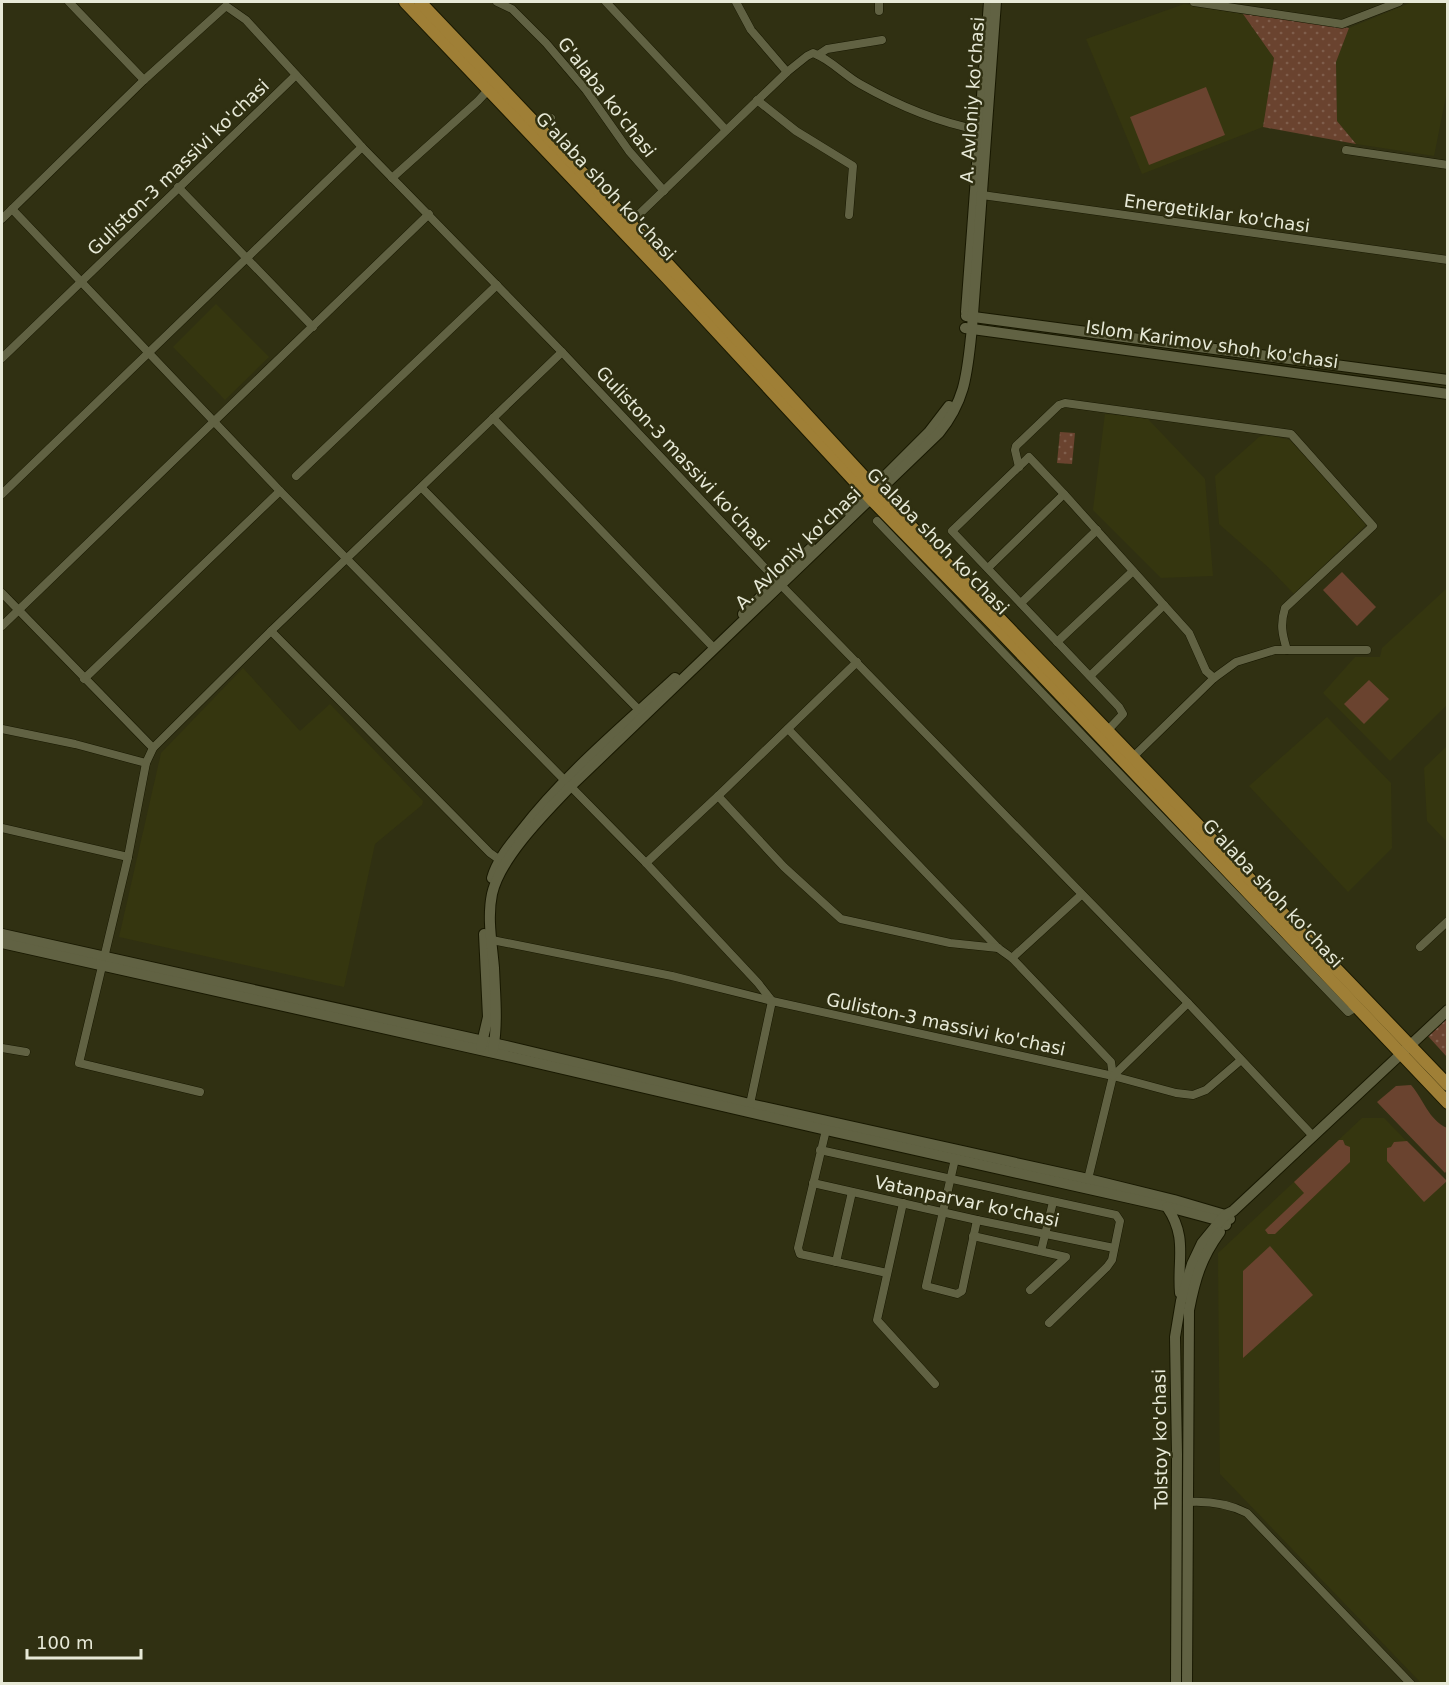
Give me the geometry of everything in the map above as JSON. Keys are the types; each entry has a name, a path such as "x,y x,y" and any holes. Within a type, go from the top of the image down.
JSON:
{"main road":[{"name":"G'alaba shoh ko'chasi","path":"405,2 872,494 1108,730 1405,1050 1448,1103"},
{"name":"G'alaba shoh ko'chasi","path":"420,2 630,223 872,494 911,549 993,624 1132,778 1356,1007 1448,1085"}],"street":[{"path":"2,219 144,80 69,2"},
{"name":"G'alaba ko'chasi","path":"497,2 512,9 546,43 586,90 629,151 664,191"},
{"path":"606,2 726,130"},
{"path":"736,2 751,30 787,72"},
{"path":"879,2 879,11"},
{"name":"A. Avloniy ko'chasi","path":"487,1047 488,999 484,903 500,860 535,812 568,784 939,433 952,416 966,382 979,130 989,2"},
{"name":"A. Avloniy ko'chasi","path":"969,322 982,195 996,2"},
{"path":"1194,2 1342,24 1399,2"},
{"name":"Guliston-3 massivi ko'chasi","path":"144,80 226,6 246,20 362,147 562,352 780,583 1081,895 1188,1003 1313,1136"},
{"path":"818,55 827,49 882,40"},
{"path":"630,223 787,72 813,53 859,83 915,111 953,125 979,130"},
{"name":"Guliston-3 massivi ko'chasi","path":"2,358 296,75"},
{"path":"392,178 489,89"},
{"path":"757,100 796,131 853,166 849,214"},
{"path":"541,129 551,118"},
{"path":"2,494 362,147"},
{"path":"1346,150 1448,165"},
{"path":"178,187 313,327"},
{"name":"Energetiklar ko'chasi","path":"982,195 1448,260"},
{"name":"Guliston-3 massivi ko'chasi","path":"12,209 280,491 646,863 772,1001"},
{"path":"2,626 429,214"},
{"path":"296,477 497,285"},
{"name":"Islom Karimov shoh ko'chasi","path":"969,322 1448,380"},
{"name":"Islom Karimov shoh ko'chasi","path":"969,322 1448,394"},
{"path":"200,1092 79,1063 128,857 146,763 153,748 271,631 562,352"},
{"path":"1019,467 1016,446 1059,405 1065,403 1291,434 1373,526 1286,608 1281,621 1287,650"},
{"path":"493,418 711,645"},
{"path":"1108,730 1123,714 1119,707 952,531 1029,457 1189,633 1206,671 1214,678"},
{"path":"422,488 640,711"},
{"path":"84,680 280,491"},
{"path":"988,568 1064,494"},
{"path":"877,521 911,549"},
{"path":"1021,603 1097,530"},
{"path":"1057,642 1133,571"},
{"name":"A. Avloniy ko'chasi","path":"487,1047 495,985 490,915 492,893 514,852 568,784 640,711 780,583"},
{"path":"2,593 84,680 153,748"},
{"path":"1090,676 1164,605"},
{"path":"271,631 490,853 500,860"},
{"path":"1133,757 1214,678 1236,662 1275,650 1367,650"},
{"path":"646,863 857,662"},
{"path":"2,729 75,744 146,763"},
{"name":"Guliston-3 massivi ko'chasi","path":"788,729 1111,1062 1113,1076"},
{"name":"Guliston-3 massivi ko'chasi","path":"718,796 784,867 841,919 950,943 998,948"},
{"path":"2,828 128,857"},
{"path":"1012,958 1081,895"},
{"path":"1420,947 1448,921"},
{"path":"2,934 103,962"},
{"name":"Guliston-3 massivi ko'chasi","path":"492,940 672,976 772,1001 1113,1076 1176,1093 1193,1095 1212,1086 1241,1060"},
{"path":"2,943 103,962 750,1104 1167,1207 1227,1218"},
{"path":"750,1104 772,1001"},
{"path":"1088,1179 1113,1076 1188,1003"},
{"name":"Tolstoy ko'chasi","path":"1176,1683 1175,1337 1181,1301 1191,1264 1202,1244 1227,1218 1448,1010"},
{"path":"487,1047 826,1130 1088,1179 1174,1200 1227,1218"},
{"path":"2,1048 26,1052"},
{"path":"826,1130 798,1248 800,1254 887,1273"},
{"path":"820,1150 1116,1215 1120,1221 1112,1260 1049,1323"},
{"path":"958,1156 926,1286 957,1294 962,1291 977,1220"},
{"name":"Vatanparvar ko'chasi","path":"813,1183 1114,1248"},
{"path":"836,1262 852,1192"},
{"path":"1041,1251 1053,1202"},
{"path":"903,1203 877,1320 935,1384"},
{"path":"1167,1207 1176,1221 1180,1239 1181,1301"},
{"name":"Tolstoy ko'chasi","path":"1187,1683 1189,1311 1196,1276 1208,1249 1227,1218"},
{"path":"973,1236 1066,1257 1030,1290"},
{"name":"Tolstoy ko'chasi","path":"1189,1502 1199,1501 1234,1506 1247,1513 1411,1683"}],"shaded area":[{"path":"1412,2 1446,2 1448,4 1447,91 1434,156 1356,144 1337,121 1336,62 1349,28"},
{"path":"1184,4 1243,14 1274,58 1263,127 1142,174 1086,39"},
{"path":"1243,14 1349,28 1336,62 1337,121 1356,144 1263,127 1274,58"},
{"path":"1206,87 1225,135 1149,165 1130,117"},
{"path":"216,304 269,357 225,400 173,347"},
{"path":"1105,414 1147,418 1205,479 1213,576 1161,578 1093,510"},
{"path":"1060,432 1075,433 1072,464 1057,463"},
{"path":"1267,435 1290,440 1367,524 1294,594 1269,568 1219,524 1215,476 1259,437"},
{"path":"1342,572 1376,607 1357,626 1323,590"},
{"path":"1446,589 1447,705 1390,761 1323,693 1355,657 1380,657 1382,648"},
{"path":"243,668 300,731 330,704 423,801 422,805 375,844 344,987 119,937 161,753"},
{"path":"1369,680 1389,699 1364,724 1344,704"},
{"path":"1327,717 1391,783 1392,848 1348,892 1249,786"},
{"path":"1447,746 1447,842 1427,821 1424,768"},
{"path":"1447,1017 1447,1057 1427,1035"},
{"path":"1411,1085 1435,1120 1447,1128 1447,1170 1445,1173 1377,1102 1396,1086"},
{"path":"1362,1118 1384,1118 1447,1182 1447,1683 1421,1683 1220,1474 1218,1253"},
{"path":"1339,1140 1343,1140 1345,1145 1350,1147 1350,1162 1275,1234 1268,1234 1265,1230 1304,1193 1294,1182"},
{"path":"1407,1141 1447,1181 1424,1202 1387,1161 1387,1148 1391,1147 1394,1142"},
{"path":"1270,1246 1313,1295 1243,1358 1243,1271"}]}
